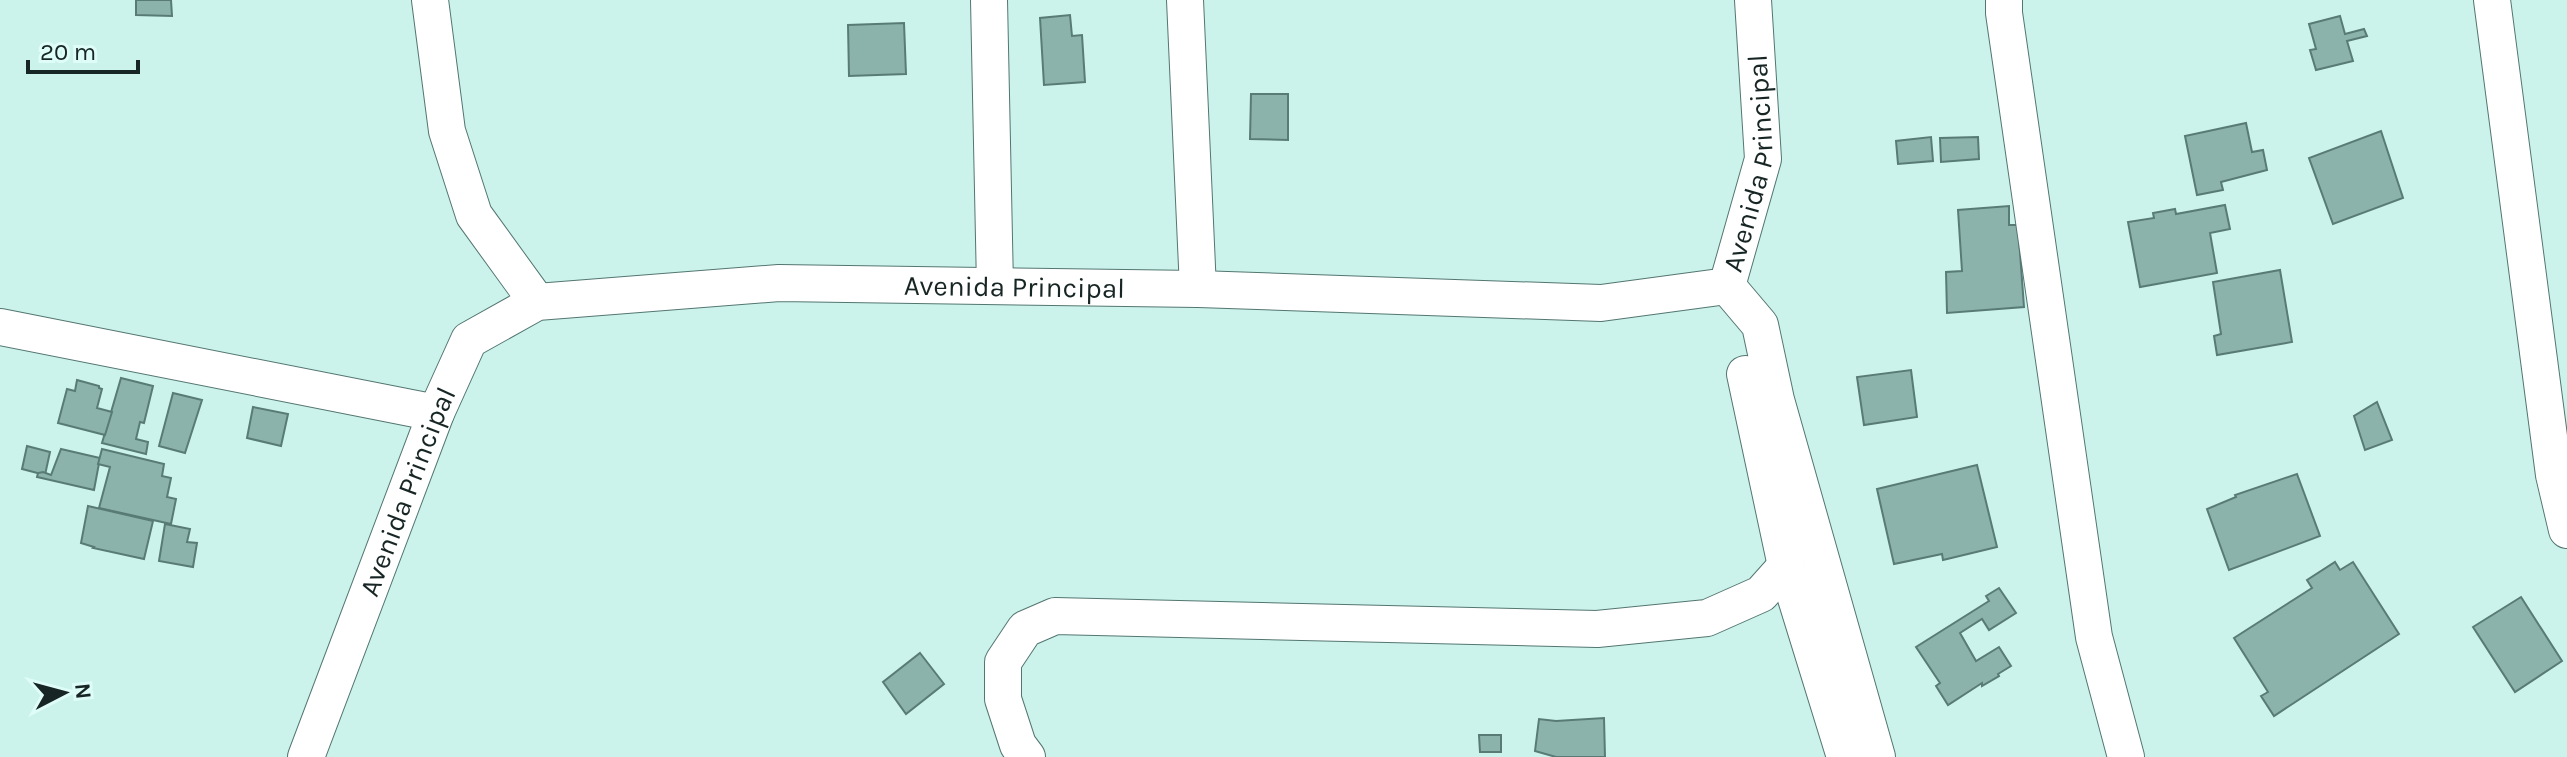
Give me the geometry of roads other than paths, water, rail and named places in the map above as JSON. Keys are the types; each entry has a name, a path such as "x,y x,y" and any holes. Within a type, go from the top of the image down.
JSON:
{"street":[{"path":"430,0 447,131 474,215 537,302"},
{"path":"989,0 995,286"},
{"path":"1185,0 1198,289"},
{"name":"Avenida Principal","path":"306,757 436,413 469,340 537,302 779,283 1198,289 1601,303 1727,286 1763,159 1753,0"},
{"path":"2004,0 2094,637 2126,757"},
{"path":"2492,0 2554,475 2567,530"},
{"path":"1727,286 1786,566 1845,757"},
{"path":"1727,286 1760,325 1776,400 1877,757"},
{"path":"0,327 436,413"},
{"path":"1027,757 1018,745 1003,699 1003,662 1025,629 1055,616 1597,629 1707,618 1761,594 1786,566"}]}
